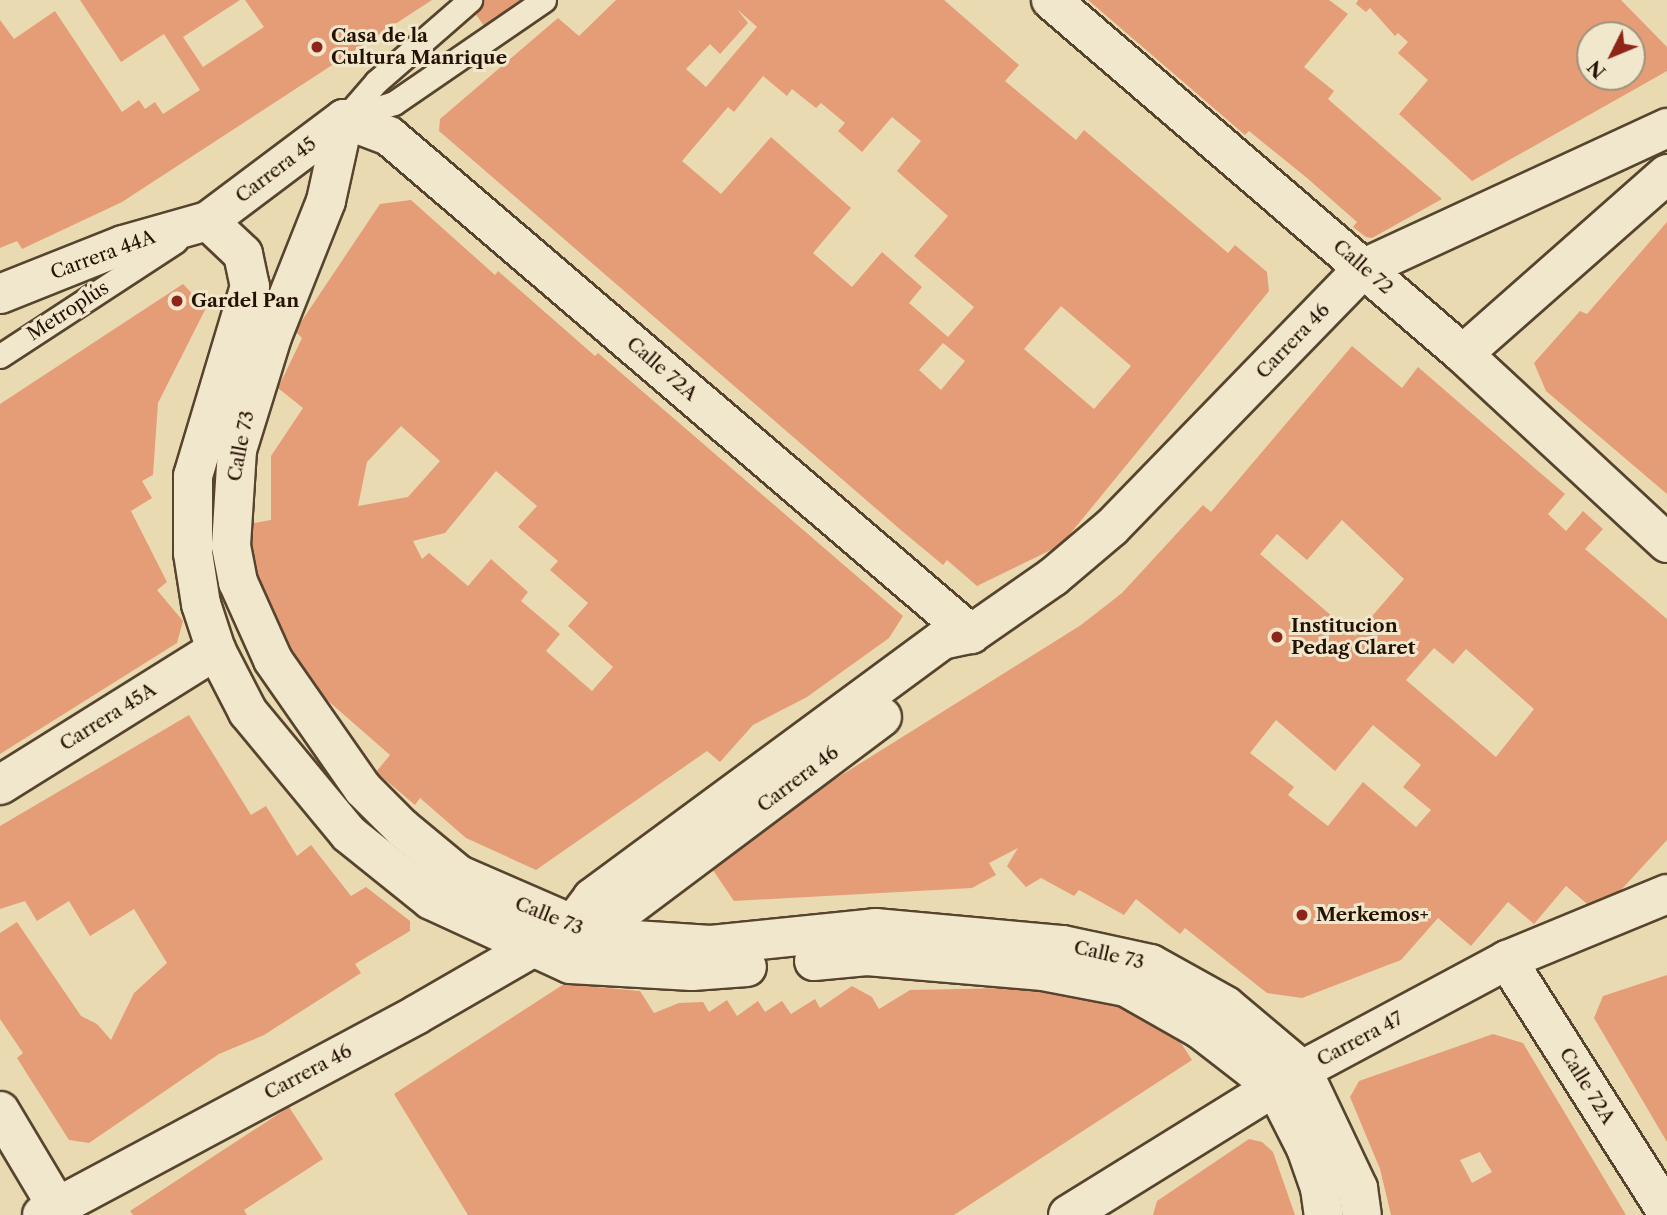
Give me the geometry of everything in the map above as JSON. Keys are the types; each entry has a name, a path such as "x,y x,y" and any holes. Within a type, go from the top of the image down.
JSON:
{"street":[{"name":"Calle 72","path":"1051,0 1462,354 1667,543"},
{"name":"Carrera 45","path":"208,221 344,119"},
{"name":"Calle 73","path":"344,119 326,201 255,332 192,475 193,554 201,604 216,650 248,712 334,818 378,860 431,900 570,964 692,971 867,956 1043,971 1126,987 1288,1079 1306,1148 1320,1188 1324,1215"},
{"name":"Calle 72A","path":"344,119 389,136 971,634"},
{"name":"Carrera 46","path":"54,1212 416,1015 572,925 592,898 943,640 971,634 1053,577 1112,527 1364,268 1667,128"},
{"path":"1462,354 1667,174"},
{"name":"Calle 73","path":"208,221 234,241 248,266 255,332 237,450 231,524 238,582 273,660 304,711 363,789 402,828 459,875 604,938 711,946 875,928 1063,944 1151,964 1226,1006 1288,1079 1358,1188 1362,1215"},
{"name":"Carrera 44A","path":"0,294 122,245 208,221"},
{"name":"Carrera 45A","path":"0,785 216,650"},
{"path":"334,818 363,789"},
{"name":"Carrera 47","path":"1068,1215 1288,1079 1507,960 1667,894"},
{"name":"Calle 72A","path":"1507,960 1667,1212"},
{"path":"0,1111 54,1212"}],"lane":[{"path":"344,119 376,82 470,0"},
{"path":"344,119 394,103 544,0"},
{"name":"Metroplús","path":"0,356 208,221"}],"building":[{"path":"80,0 240,0 183,37 203,67 264,27 245,0 432,0 122,202 22,249 17,241 0,248 0,20 14,39 55,11 122,112 139,100 145,109 155,102 163,114 200,90 164,34 121,62"},
{"path":"484,0 528,0 487,30 472,9"},
{"path":"616,0 944,0 1019,65 1005,81 1076,140 1084,130 1228,253 1235,245 1267,272 1269,291 1061,545 977,586 947,560 943,565 902,531 439,131 440,119 558,18 579,36","holes":["737,9 757,27 706,87 686,69 710,44 720,54 748,23","763,76 787,96 792,89 816,108 821,103 845,123 838,131 862,152 892,117 921,141 897,171 948,216 914,256 974,307 948,337 909,303 922,287 882,252 852,287 813,253 851,208 771,137 721,194 682,161 728,107 734,112","1061,306 1131,366 1094,409 1024,349","943,343 965,361 941,390 919,370"]},
{"path":"1088,0 1329,0 1348,14 1304,67 1334,91 1328,99 1442,199 1372,238 1366,237 1353,227 1357,222 1307,178 1249,131 1245,135"},
{"path":"1358,0 1621,0 1642,21 1576,21 1576,91 1632,91 1472,181 1399,114 1428,80 1398,53 1408,42 1398,33 1395,36 1370,8 1366,12 1356,4"},
{"path":"1646,26 1667,47 1667,71 1646,83"},
{"path":"411,200 495,275 498,271 595,356 598,353 903,616 889,638 807,697 753,725 720,762 707,751 536,870 466,838 420,798 415,805 376,772 390,755 311,686 282,632 273,634 259,583 248,524 271,520 271,456 303,408 278,388 302,338 295,331 380,204","holes":["401,426 440,461 408,497 358,506 367,462","496,471 537,506 518,527 558,561 550,570 588,603 568,626 613,667 592,691 546,651 560,634 521,601 528,592 491,559 468,586 429,553 422,559 413,541 445,533"]},
{"path":"1667,222 1667,494 1546,391 1534,363 1580,311 1587,314"},
{"path":"183,284 206,308 158,403 153,475 142,481 152,498 131,511 167,582 157,590 183,621 177,643 0,754 0,404"},
{"path":"1352,346 1402,388 1418,367 1565,494 1548,514 1566,531 1583,511 1603,529 1585,549 1667,619 1667,840 1599,914 1566,886 1534,924 1508,902 1471,946 1438,918 1401,960 1302,998 1267,993 1185,928 1180,934 1136,899 1124,915 1079,890 1074,896 1041,878 1026,887 1007,866 1018,848 989,863 996,875 972,888 734,901 706,860 1081,625 1122,593 1203,505 1211,512","holes":["1342,520 1404,579 1355,636 1260,554 1277,534 1307,560","1434,648 1453,664 1466,649 1534,709 1496,757 1406,680","1276,720 1335,771 1373,725 1421,765 1403,787 1431,810 1416,827 1363,782 1328,826 1288,795 1294,787 1250,753"]},
{"path":"189,715 251,815 266,806 297,856 311,845 351,896 366,887 410,921 410,931 355,964 361,973 264,1035 219,1054 89,1143 69,1140 17,1058 23,1053 0,1019 0,933 17,922 81,1016 97,1024 111,1040 134,993 167,963 134,909 90,936 69,901 37,921 25,901 0,909 0,826"},
{"path":"1667,975 1667,1142 1594,1018 1603,996"},
{"path":"564,984 640,991 654,1013 679,1003 703,1002 709,1012 727,1000 737,1016 758,1001 765,1012 782,1001 791,1014 815,999 820,1008 852,986 872,997 879,1009 910,990 1051,987 1125,1008 1177,1037 1192,1060 954,1215 468,1215 394,1094"},
{"path":"1493,1034 1523,1043 1626,1215 1391,1215 1380,1169 1350,1097 1359,1081","holes":["1480,1152 1492,1172 1472,1183 1460,1160"]},
{"path":"289,1107 323,1159 244,1210 247,1215 133,1215 130,1211"},
{"path":"1249,1139 1262,1142 1273,1152 1295,1215 1153,1215 1157,1201"}],"place":[{"name":"Casa de la Cultura Manrique","path":"317,47"},
{"name":"Gardel Pan","path":"177,301"},
{"name":"Institucion Pedag Claret","path":"1277,637"},
{"name":"Merkemos+","path":"1302,915"}]}
